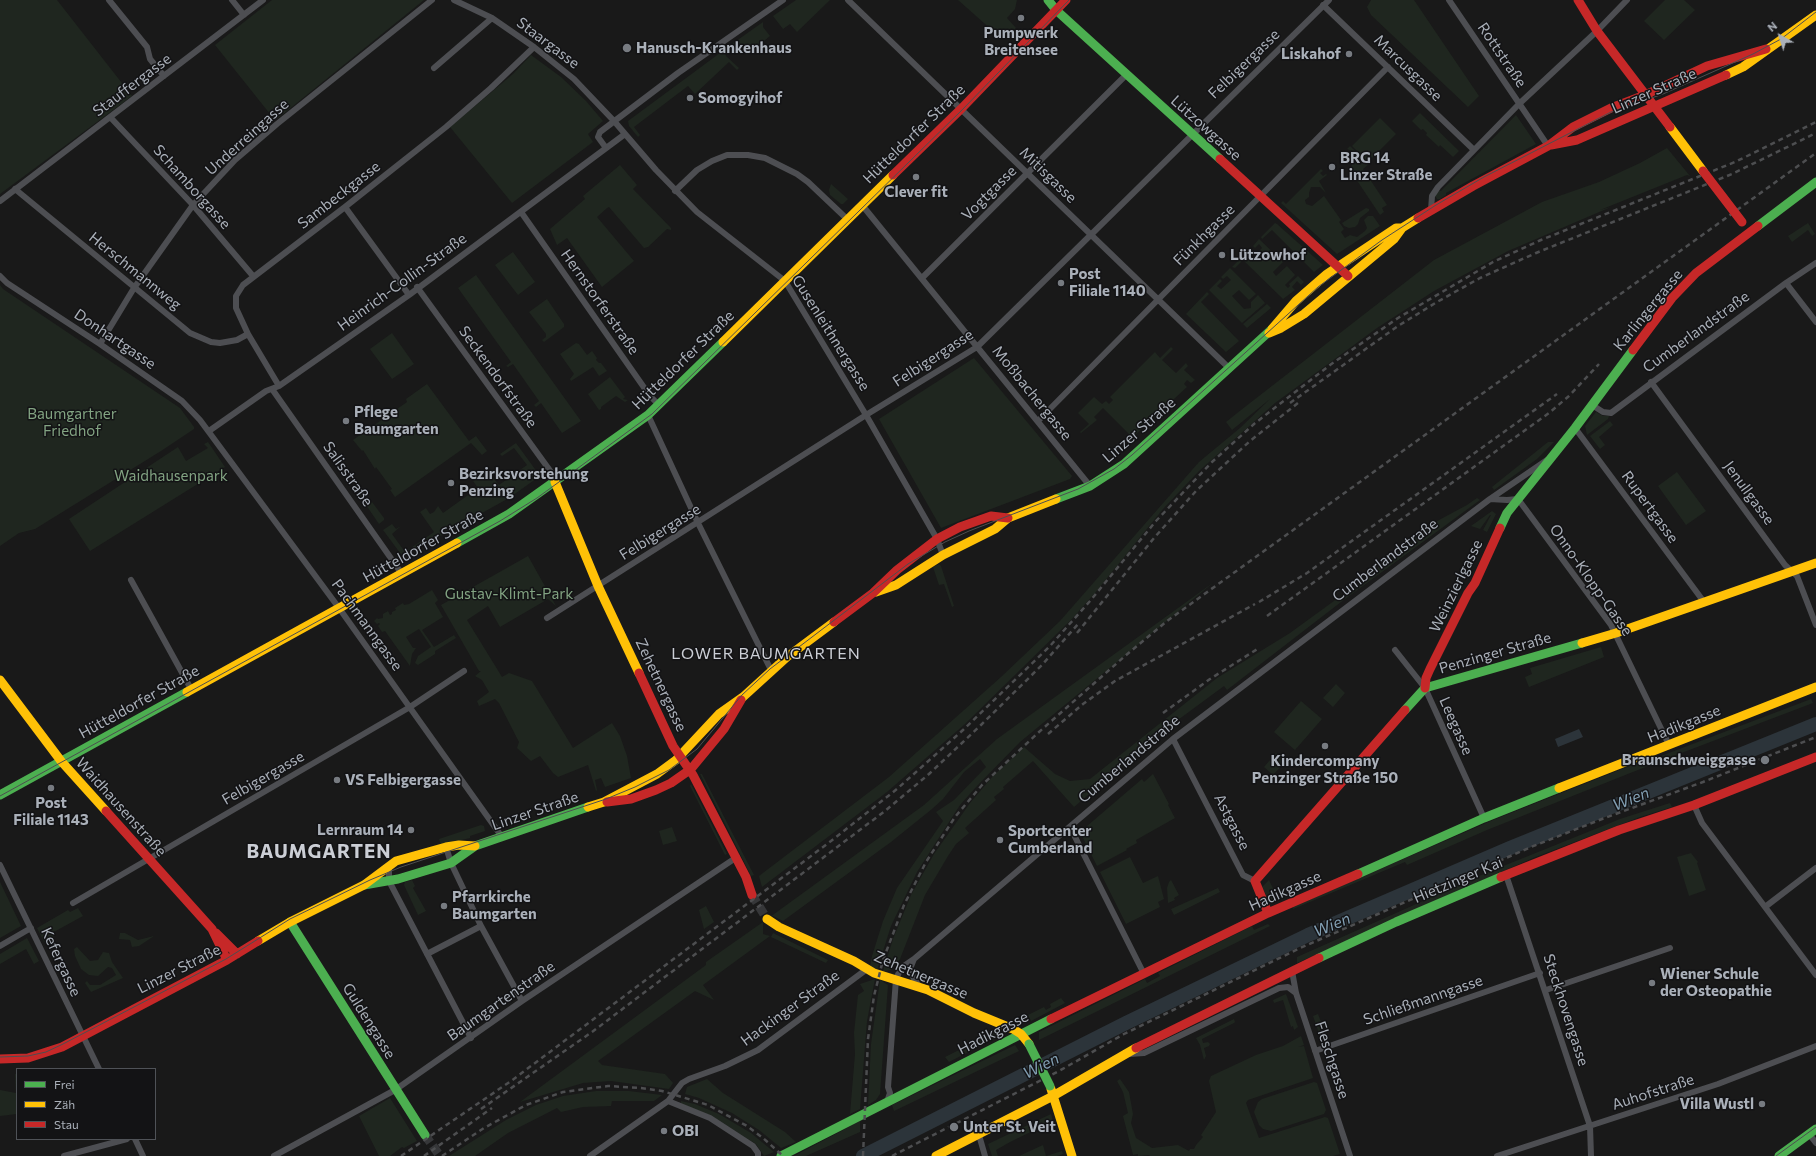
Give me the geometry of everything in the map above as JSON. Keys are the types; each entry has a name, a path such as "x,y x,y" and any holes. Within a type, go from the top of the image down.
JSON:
{"main road":[{"name":"Lützowgasse","path":"1048,0 1056,10 1126,75 1348,276"},
{"name":"Hütteldorfer Straße","path":"0,795 509,514 648,414 659,405 847,219 961,109 1066,0"},
{"path":"1578,0 1597,31 1749,232"},
{"name":"Linzer Straße","path":"1548,146 1577,140 1743,67 1766,49 1785,38 1816,15"},
{"name":"Linzer Straße","path":"1269,332 1281,328 1304,314 1394,239 1402,228 1431,210 1548,146 1573,127 1611,108 1645,95 1707,66 1766,49"},
{"name":"Karlingergasse","path":"1575,428 1672,298 1696,273 1816,182"},
{"name":"Linzer Straße","path":"873,593 896,585 943,555 995,529 1008,518 1090,486 1124,464 1230,369 1269,332 1296,301 1337,266 1396,228 1402,228"},
{"name":"Cumberlandstraße","path":"1518,499 1575,428"},
{"name":"Zehetnergasse","path":"555,482 598,586 674,746 691,770 746,877 752,895"},
{"name":"Weinzierlgasse","path":"1425,688 1426,678 1430,669 1507,513 1518,499"},
{"name":"Linzer Straße","path":"364,885 389,881 451,862 475,846 604,802 669,767 719,714 743,697 771,670 873,593 898,570 937,539 960,527 991,516 1008,518"},
{"name":"Penzinger Straße","path":"1255,881 1425,688 1616,633 1816,563"},
{"name":"Waidhausenstraße","path":"0,680 61,760 149,860 237,954"},
{"name":"Hadikgasse","path":"781,1156 1021,1034 1268,913 1484,818 1816,687"},
{"name":"Linzer Straße","path":"604,802 631,799 656,790 671,783 691,770 724,730 743,697"},
{"name":"Hietzinger Kai","path":"936,1156 1054,1096 1122,1055 1292,971 1396,922 1506,875 1619,830 1694,805 1816,757"},
{"name":"Linzer Straße","path":"0,1059 28,1058 62,1047 227,960 290,922 364,885 396,861 446,847 458,845 475,846"},
{"name":"Astgasse","path":"1255,881 1268,913"},
{"name":"Zehetnergasse","path":"767,919 779,927 854,961 874,974 896,979 921,988 1021,1034"},
{"name":"Guldengasse","path":"290,922 395,1090 425,1135"},
{"name":"Waidhausenstraße","path":"212,929 227,960"},
{"path":"1021,1034 1029,1044 1050,1086 1072,1156"},
{"path":"1779,1156 1812,1131"}],"street":[{"path":"109,0 147,48 150,59 164,76"},
{"path":"232,0 244,15"},
{"name":"Stauffergasse","path":"15,189 111,118 264,0"},
{"name":"Underreingasse","path":"100,344 134,288 194,205 235,160 277,124 432,0"},
{"name":"Staargasse","path":"454,0 492,18 534,47 574,79 614,121"},
{"path":"606,148 598,135 614,121 678,73 782,0"},
{"name":"Mitisgasse","path":"848,0 1230,369"},
{"name":"Felbigergasse","path":"547,618 866,415 977,347 1191,134 1329,0"},
{"name":"Rottstraße","path":"1450,0 1519,104"},
{"path":"1431,210 1434,192 1519,104 1597,31 1627,0"},
{"name":"Marcusgasse","path":"1323,5 1474,150"},
{"path":"434,68 492,18"},
{"name":"Sambeckgasse","path":"279,386 248,334 236,308 236,296 243,285 446,127 491,88 534,47"},
{"name":"Fünkhgasse","path":"1038,421 1388,68"},
{"name":"Vogtgasse","path":"922,278 1126,75"},
{"path":"1519,104 1548,146"},
{"name":"Schamborgasse","path":"111,118 194,205 253,276"},
{"name":"Gusenleithnergasse","path":"614,121 675,191 697,212 785,281 866,415 937,539 943,555"},
{"name":"Heinrich-Collin-Straße","path":"209,431 266,391 279,386 409,295 625,134"},
{"path":"675,191 697,170 712,161 729,154 748,155 772,161 797,174 808,182 847,219"},
{"path":"0,201 15,189"},
{"name":"Herschmannweg","path":"15,189 134,288 179,324 200,338 211,342 228,343 248,334"},
{"name":"Moßbachergasse","path":"862,205 1090,486"},
{"path":"345,207 409,295"},
{"name":"Hernstorferstraße","path":"521,212 650,396 659,405"},
{"name":"Cumberlandstraße","path":"1592,405 1603,412 1611,413 1786,283 1816,263"},
{"name":"Donhartgasse","path":"0,276 7,283 100,344 182,401 209,431"},
{"path":"1786,283 1816,322"},
{"name":"Seckendorfstraße","path":"418,288 546,466 555,482"},
{"name":"Jenullgasse","path":"1651,382 1785,565 1797,576 1816,625"},
{"name":"Salisstraße","path":"272,388 402,574"},
{"path":"648,414 698,523 771,670"},
{"name":"Rupertgasse","path":"1575,428 1704,602"},
{"name":"Pachmanngasse","path":"209,431 340,608 502,837"},
{"name":"Cumberlandstraße","path":"896,979 901,968 914,959 1173,739 1490,499 1554,454"},
{"path":"1490,499 1518,499"},
{"name":"Onno-Klopp-Gasse","path":"1518,499 1616,633 1669,745"},
{"path":"130,580 191,690"},
{"name":"Leegasse","path":"1395,650 1425,688 1484,818"},
{"name":"Felbigergasse","path":"73,903 410,707 464,671"},
{"name":"Astgasse","path":"1173,739 1243,875 1255,881"},
{"path":"1694,805 1702,823 1816,975"},
{"path":"1070,827 1144,974"},
{"path":"446,847 451,862 481,926 522,1001"},
{"name":"Baumgartenstraße","path":"274,1156 395,1090 522,1001 736,857"},
{"name":"Kefergasse","path":"0,865 98,1068"},
{"path":"390,867 389,881 471,1038"},
{"path":"1765,907 1816,868"},
{"name":"Steckhovengasse","path":"1506,875 1546,990 1590,1126 1591,1156"},
{"path":"426,954 481,926"},
{"path":"0,946 31,928"},
{"path":"1546,990 1670,948"},
{"path":"914,959 910,969 914,979 921,988"},
{"name":"Hackinger Straße","path":"590,1156 668,1101 682,1083 725,1066 758,1050 866,969"},
{"name":"Fleschgasse","path":"1292,971 1296,994 1350,1156"},
{"name":"Schließmanngasse","path":"1315,1051 1540,973"},
{"path":"887,1102 890,1094 888,1087 896,979"},
{"name":"Hietzinger Kai","path":"1122,1055 1144,1053 1279,988 1288,987 1296,994"},
{"name":"Auhofstraße","path":"1497,1156 1718,1084 1816,1046"},
{"path":"668,1101 710,1118 753,1146 758,1153 758,1156"},
{"path":"1812,1131 1816,1143"},
{"path":"978,1135 985,1156"},
{"path":"64,1156 123,1140"},
{"path":"135,1140 143,1156"}],"green space":[{"path":"0,0 57,0 132,96 0,194"},
{"path":"272,0 424,0 277,119 274,119 215,45"},
{"path":"796,0 830,0 797,32 790,24 783,29 773,16"},
{"path":"958,0 1017,0 1015,9 1007,18 1016,28 1005,39 997,32 993,31"},
{"path":"1371,0 1414,0 1479,96 1468,107 1371,15 1367,7"},
{"path":"1665,0 1684,0 1695,10 1664,40 1644,21"},
{"path":"763,22 763,27 770,36 747,55 736,45 734,46 732,44"},
{"path":"724,50 726,56 739,68 737,70 729,62 695,94 688,86 634,127 640,135 638,137 629,126 628,121"},
{"path":"531,55 561,77 586,101 603,121 588,134 593,142 512,203 450,127 513,74"},
{"path":"1420,113 1459,151 1453,157 1440,145 1439,147 1426,135 1427,133 1423,129 1421,130 1412,121"},
{"path":"1516,115 1536,144 1446,193 1446,195 1440,199 1437,199 1435,195 1441,191"},
{"path":"1380,118 1396,134 1368,162 1352,146"},
{"path":"1350,146 1369,164 1363,169 1387,205 1382,208 1384,212 1380,215 1350,170 1354,159 1352,151 1347,149"},
{"path":"1667,148 1690,176 1687,175 1600,210 1611,207 1508,251 1434,291 1377,328 1275,403 1199,471 1163,509 1095,593 1071,620 965,724 887,792 762,887 759,876 889,777 1001,677 1060,621 1199,462 1240,428 1270,399 1232,430 1226,422 1434,260 1542,202 1599,182 1640,163"},
{"path":"620,165 637,185 633,189 671,228 671,230 667,229 648,247 644,248 609,207 607,208 597,217 634,261 602,287 567,238 557,245 550,229 585,199 583,196"},
{"path":"1321,169 1323,171 1320,173 1323,176 1326,174 1327,175 1319,181 1326,193 1320,187 1311,187 1309,197 1305,200 1306,204 1312,206 1324,196 1341,220 1339,222 1344,229 1341,232 1345,238 1350,235 1357,237 1365,231 1367,228 1364,220 1368,216 1373,216 1380,226 1337,254 1281,203 1283,201 1286,204"},
{"path":"831,184 848,199 843,204 830,195 829,190"},
{"path":"1366,208 1369,209 1369,211 1360,218 1355,227 1349,228 1344,226 1342,223"},
{"path":"1275,223 1323,265 1314,272 1272,230 1262,239 1261,237"},
{"path":"1808,223 1815,234 1812,236 1808,230 1792,242 1788,236"},
{"path":"1259,239 1283,262 1273,272 1276,276 1287,266 1295,275 1285,285 1288,288 1290,286 1289,284 1298,276 1304,282 1301,285 1297,281 1292,287 1295,290 1283,299 1243,260 1235,268 1232,267 1251,248 1253,250 1248,254 1252,258 1262,248 1259,244 1255,248 1253,246"},
{"path":"513,252 535,282 518,295 495,265"},
{"path":"1230,268 1256,294 1249,300 1239,290 1232,296 1244,309 1251,308 1251,302 1258,295 1265,303 1242,323 1209,290 1220,279 1222,281 1217,286 1221,289 1231,280 1227,276 1223,279 1221,277"},
{"path":"476,275 581,421 562,433 541,403 536,407 534,405 539,401 513,364 508,367 506,366 511,362 458,288"},
{"name":"Baumgartner Friedhof","path":"0,285 3,289 180,408 194,429 35,529 19,533 0,546"},
{"path":"1207,292 1209,294 1201,302 1239,341 1226,352 1186,314"},
{"path":"547,299 564,324 564,327 544,342 542,340 546,337 546,334 529,312"},
{"path":"1267,304 1271,308 1247,328 1243,324"},
{"path":"392,333 414,364 392,379 370,349"},
{"path":"576,343 579,344 587,355 592,351 597,358 596,360 601,363 607,371 599,376 593,367 571,381 570,379 574,374 560,354"},
{"path":"1171,347 1173,349 1162,360 1176,373 1186,363 1188,366 1184,370 1195,380 1191,383 1187,380 1184,384 1187,387 1134,436 1131,436 1103,408 1094,417 1097,420 1081,433 1080,432 1089,424 1078,413 1094,397 1102,404 1106,401 1109,404 1113,400 1110,397 1155,352 1160,358"},
{"path":"974,358 1072,476 1070,479 941,528 879,419"},
{"path":"610,377 625,397 623,399 628,400 625,402 616,396 599,410 588,394"},
{"path":"427,384 469,441 476,436 487,451 482,455 471,443 395,497 390,490 392,489 376,467 375,469 363,450 362,451 353,440 407,402 406,399"},
{"path":"1596,412 1603,416 1609,416 1608,419 1587,435 1585,426"},
{"path":"1610,421 1613,425 1599,437 1605,445 1600,449 1590,436"},
{"name":"Waidhausenpark","path":"208,442 225,467 90,551 69,519 178,447 186,461 208,448 204,444"},
{"path":"1548,442 1554,442 1537,459 1494,490 1492,487"},
{"path":"516,443 540,476 509,498 403,557 383,530 392,524 396,529 401,526 392,534 405,552 434,532 420,512 426,508 430,514 434,512 438,506 443,513 478,488 473,481 485,472 487,475 490,473 499,485 527,465 514,448 502,456 500,454"},
{"path":"1677,472 1706,511 1686,525 1658,486"},
{"path":"355,485 369,504 372,502 384,518 384,520 379,524 353,486"},
{"path":"1477,498 1480,500 1341,602 1227,690 1224,686 1163,731 1074,807 1033,761 1003,787 1004,789 994,797 996,800 965,828 969,833 956,844 925,895 900,959 891,970 883,971 893,939 911,895 934,854 970,803 993,776 1024,747 1055,774 1070,781 1090,779 1217,678 1290,633 1360,582 1439,520"},
{"path":"1492,511 1496,514 1487,532 1483,530 1491,515 1480,529 1471,526"},
{"name":"Gustav-Klimt-Park","path":"528,556 556,606 548,599 500,627 488,606 467,620 502,677 509,673 532,681 573,748 612,723 620,736 627,756 631,778 605,787 601,778 595,780 596,791 588,765 558,777 540,756 531,761 517,748 519,742 499,703 495,699 479,706 477,701 489,692 482,680 475,676 481,671 479,671 441,605"},
{"path":"939,564 941,566 954,606 952,607 944,584 939,585 933,567"},
{"path":"1214,582 1020,742 960,805 917,872 891,926 877,970 870,967 872,956 883,921 897,888 943,821 936,812 954,800 986,767 980,759 964,772 943,799 891,842 783,921 773,916 770,917 924,805 997,739"},
{"path":"432,590 438,600 435,603 443,617 422,630 434,647 454,635 456,638 435,651 435,654 418,665 415,663 418,656 431,647 419,629 406,637 413,648 416,648 412,654 410,666 385,631 382,632 378,626 380,624 377,624 374,621 377,618 383,618 383,614 388,611 390,615 392,614 392,612 396,610 395,608 403,603 404,605 409,604"},
{"path":"1601,647 1604,657 1529,687 1525,677 1532,674 1530,668"},
{"path":"1336,684 1345,693 1333,707 1323,698"},
{"path":"1811,699 1813,703 1663,760 1661,756"},
{"path":"1301,701 1322,719 1295,750 1274,732"},
{"path":"1276,753 1286,761 1273,775 1264,767"},
{"path":"1655,756 1658,762 1487,830 1407,865 1405,862 1293,909 1293,907 1493,820"},
{"path":"700,774 702,774 754,875 751,876"},
{"path":"1153,774 1175,818 1136,840 1137,843 1126,849 1127,850 1097,866 1080,832 1142,779 1144,782"},
{"path":"691,784 727,854 725,855 690,786"},
{"path":"1670,803 1672,807 1640,817 1533,858 1297,963 1297,957 1486,873 1620,819"},
{"path":"481,825 484,826 485,831 470,836 470,838 441,845 439,839"},
{"path":"672,827 677,841 663,845 659,831"},
{"path":"1691,853 1698,862 1697,863 1706,890 1689,896 1677,857"},
{"path":"1130,857 1143,883 1158,876 1164,899 1158,902 1160,907 1126,924 1100,872"},
{"path":"412,880 415,886 413,888 426,911 418,915 404,885 405,882"},
{"path":"1171,880 1179,895 1174,898 1175,900 1168,903 1167,888"},
{"path":"1269,880 1277,897 1269,901 1262,887"},
{"path":"0,882 21,926 0,938"},
{"path":"1218,888 1220,892 1174,915 1171,909"},
{"path":"706,906 714,922 704,929 699,910"},
{"path":"78,908 83,916 52,933 54,938 44,942 37,928 68,910 70,912"},
{"path":"763,922 763,934 770,936 703,985 714,1000 695,991 598,1061 602,1065 665,1074 673,1083 669,1089 611,1081 583,1083 520,1102 706,965 706,962"},
{"path":"1268,924 1270,926 1039,1040 1039,1032 1145,979 1147,983 1160,976 1158,973 1252,926 1254,930"},
{"path":"120,933 125,933 138,940 154,936 139,946 132,947 130,940 119,939"},
{"path":"773,933 828,960 826,963 771,937"},
{"path":"27,938 39,961 34,964 26,949 0,964 0,954"},
{"path":"77,947 90,961 98,960 103,952 109,953 112,962 123,978 91,992 85,983 87,981 90,985 100,985 116,975 112,968 108,967 98,976 89,975 81,969 75,956 74,949"},
{"path":"875,979 867,1021 860,1109 850,1114 855,1054 854,1033 858,995 864,991 860,984"},
{"path":"880,980 888,985 880,1094 876,1100 868,1105 871,1044"},
{"path":"1286,994 1298,1027 1294,1030 1293,1026 1291,1027 1283,1000 1274,1003 1273,1000"},
{"path":"1061,998 1065,1003 1031,1021 1028,1015 1044,1007 1046,1010 1051,1007 1050,1004"},
{"path":"1318,1014 1328,1040 1322,1042 1313,1016"},
{"path":"1234,1019 1234,1023 1202,1039 1203,1043 1208,1042 1210,1044 1204,1048 1206,1056 1204,1060 1200,1045 1196,1038"},
{"path":"991,1031 998,1035 998,1037 949,1062 945,1057 991,1034"},
{"path":"1301,1036 1304,1045 1298,1047 1304,1046 1313,1078 1248,1100 1246,1103 1259,1138 1325,1117 1328,1118 1340,1154 1333,1156 1133,1155 1123,1116 1128,1113 1123,1092 1117,1081 1120,1079 1129,1092 1133,1114 1131,1123 1136,1138 1152,1148 1178,1145 1189,1151 1190,1149 1194,1149 1203,1137 1201,1135 1216,1112 1209,1081 1211,1076 1256,1055 1283,1046"},
{"path":"1015,1045 1019,1051 894,1111 892,1105"},
{"path":"707,1079 723,1093 785,1132 796,1142 781,1148 759,1130 732,1113 699,1098 685,1094 687,1087"},
{"path":"1314,1082 1317,1083 1326,1110 1324,1114 1271,1131 1263,1129 1259,1125 1254,1112 1258,1102 1262,1099"},
{"path":"0,1090 16,1093 16,1114 0,1116"},
{"path":"596,1091 629,1091 662,1095 654,1101 612,1101 611,1106 583,1107 561,1112 557,1108 508,1133 475,1156 449,1156 506,1120 536,1105 563,1096"},
{"path":"390,1098 417,1141 404,1148 402,1147 390,1156 379,1156 359,1116"},
{"path":"681,1101 695,1104 719,1114 751,1133 774,1152 764,1156 756,1144 712,1116 681,1104"},
{"path":"1051,1114 1053,1121 996,1150 998,1156 992,1156 988,1144"},
{"path":"860,1121 860,1132 806,1156 794,1156"},
{"path":"1043,1145 1046,1156 1019,1156"},
{"path":"1062,1151 1063,1154 1057,1156 1046,1156"}],"shaded area":[{"path":"1579,729 1583,737 1558,747 1555,739"}],"waterway":[{"name":"Wien","path":"863,1156 1126,1023 1308,935 1510,848 1816,724"}],"tunnel":[{"path":"752,895 767,919"},
{"path":"425,1135 440,1156"}],"tram line":[{"path":"0,796 500,521 537,498 652,414 962,110 1069,0"},
{"path":"0,1057 28,1056 46,1052 63,1044 226,959 290,919 370,880 401,867 606,799 635,787 669,770 697,749 742,695 770,669 908,564 945,542 969,531 1078,489 1114,469 1132,455 1318,287 1382,240 1436,205 1484,177 1611,112 1663,94 1753,54 1781,39 1816,12"},
{"path":"1776,1156 1816,1127"}],"railway":[{"path":"401,1156 511,1081 831,841 897,789 963,730 1050,646 1090,601 1156,521 1212,462 1254,424 1330,365 1398,318 1493,262 1541,240 1735,162 1816,122"},
{"path":"1290,403 1398,326 1480,278 1536,253 1732,174 1816,133"},
{"path":"863,1156 868,1039 874,996 883,960 904,905 926,862 955,817 982,785 1039,732 1167,621 1816,153"},
{"path":"1267,616 1549,413 1569,396 1599,364"},
{"path":"1259,602 1307,573 1557,394"},
{"path":"1077,633 1154,538 1196,491 1250,441 1298,403"},
{"path":"1048,734 1083,704 1115,681 1255,604"},
{"path":"481,1109 592,1032 885,811 929,774 981,725 1042,665 1079,623"},
{"path":"1163,713 1210,679 1259,648"},
{"path":"892,1156 1059,1071 1124,1034 1298,949 1531,847 1703,782 1816,737"},
{"path":"442,1156 484,1128 526,1105 563,1092 608,1086 662,1091 708,1105 747,1126 783,1156"},
{"path":"424,1156 492,1108"}],"traffic: fast":[{"path":"1048,0 1056,10 1220,159"},
{"path":"1758,226 1816,182"},
{"path":"1056,499 1090,486 1124,464 1272,329"},
{"path":"457,543 509,514 648,415 723,342"},
{"path":"1500,528 1507,513 1575,428 1633,350"},
{"path":"1405,710 1425,688 1582,643"},
{"path":"0,795 187,692"},
{"path":"1358,874 1484,818 1559,788"},
{"path":"364,885 398,879 451,863 475,846 588,807"},
{"path":"1319,958 1396,922 1501,877"},
{"path":"290,922 425,1135"},
{"path":"781,1156 1051,1019"},
{"path":"1029,1044 1050,1086"},
{"path":"1779,1156 1816,1129"}],"traffic: slow":[{"path":"1726,75 1743,67 1816,15"},
{"path":"1670,127 1703,171"},
{"path":"723,342 893,175"},
{"path":"1269,333 1281,328 1304,314 1394,239 1402,228 1418,218"},
{"path":"1272,329 1296,301 1327,274 1396,228 1402,228"},
{"path":"555,482 598,586 639,673"},
{"path":"876,592 896,585 943,555 995,529 1008,518 1056,499"},
{"path":"187,692 457,543"},
{"path":"1582,643 1616,633 1816,563"},
{"path":"588,807 604,802 657,774 676,760 719,714 743,697 787,657 834,622"},
{"path":"0,680 61,761 106,811"},
{"path":"1559,788 1816,687"},
{"path":"258,941 290,922 364,885 396,861 446,847 459,845 475,846"},
{"path":"767,919 779,927 854,961 874,973 928,990 974,1013 1013,1029 1021,1034 1029,1044"},
{"path":"936,1156 1053,1096 1136,1048"},
{"path":"1051,1089 1072,1156"}],"traffic: jam":[{"path":"893,175 961,109 1066,0"},
{"path":"1578,0 1597,31 1670,127"},
{"path":"1418,218 1473,186 1548,146 1573,127 1611,108 1645,95 1707,66 1766,49"},
{"path":"1551,145 1577,140 1726,75"},
{"path":"1220,159 1348,276"},
{"path":"1703,171 1742,222"},
{"path":"1633,350 1672,298 1696,273 1758,226"},
{"path":"834,622 873,593 897,570 937,539 960,527 991,516 1008,518"},
{"path":"1425,688 1426,678 1430,669 1468,593 1475,583 1500,528"},
{"path":"639,673 673,746 693,775 746,877 752,895"},
{"path":"607,802 631,799 656,790 671,783 691,769 724,729 741,700"},
{"path":"1268,913 1255,881 1405,710"},
{"path":"1501,877 1619,830 1694,805 1816,757"},
{"path":"106,811 212,929 227,960"},
{"path":"1051,1019 1268,913 1358,874"},
{"path":"216,933 237,954"},
{"path":"0,1059 28,1058 62,1047 227,960 258,941"},
{"path":"1136,1048 1319,958"}],"place":[{"name":"Pumpwerk Breitensee","path":"1021,18"},
{"name":"Hanusch-Krankenhaus","path":"627,48"},
{"name":"Liskahof","path":"1349,54"},
{"name":"Somogyihof","path":"690,98"},
{"name":"BRG 14 Linzer Straße","path":"1332,167"},
{"name":"Clever fit","path":"916,177"},
{"name":"Lützowhof","path":"1222,255"},
{"name":"Post Filiale 1140","path":"1061,283"},
{"name":"Pflege Baumgarten","path":"346,421"},
{"name":"Bezirksvorstehung Penzing","path":"451,483"},
{"name":"Kindercompany Penzinger Straße 150","path":"1325,746"},
{"name":"Braunschweiggasse","path":"1765,760"},
{"name":"VS Felbigergasse","path":"337,780"},
{"name":"Post Filiale 1143","path":"51,788"},
{"name":"Lernraum 14","path":"411,830"},
{"name":"Sportcenter Cumberland","path":"1000,840"},
{"name":"Pfarrkirche Baumgarten","path":"444,906"},
{"name":"Wiener Schule der Osteopathie","path":"1652,983"},
{"name":"Villa Wustl","path":"1762,1104"},
{"name":"Unter St. Veit","path":"954,1127"},
{"name":"OBI","path":"664,1131"}],"district":[{"name":"LOWER BAUMGARTEN","path":"766,654"},
{"name":"BAUMGARTEN","path":"319,852"}]}
